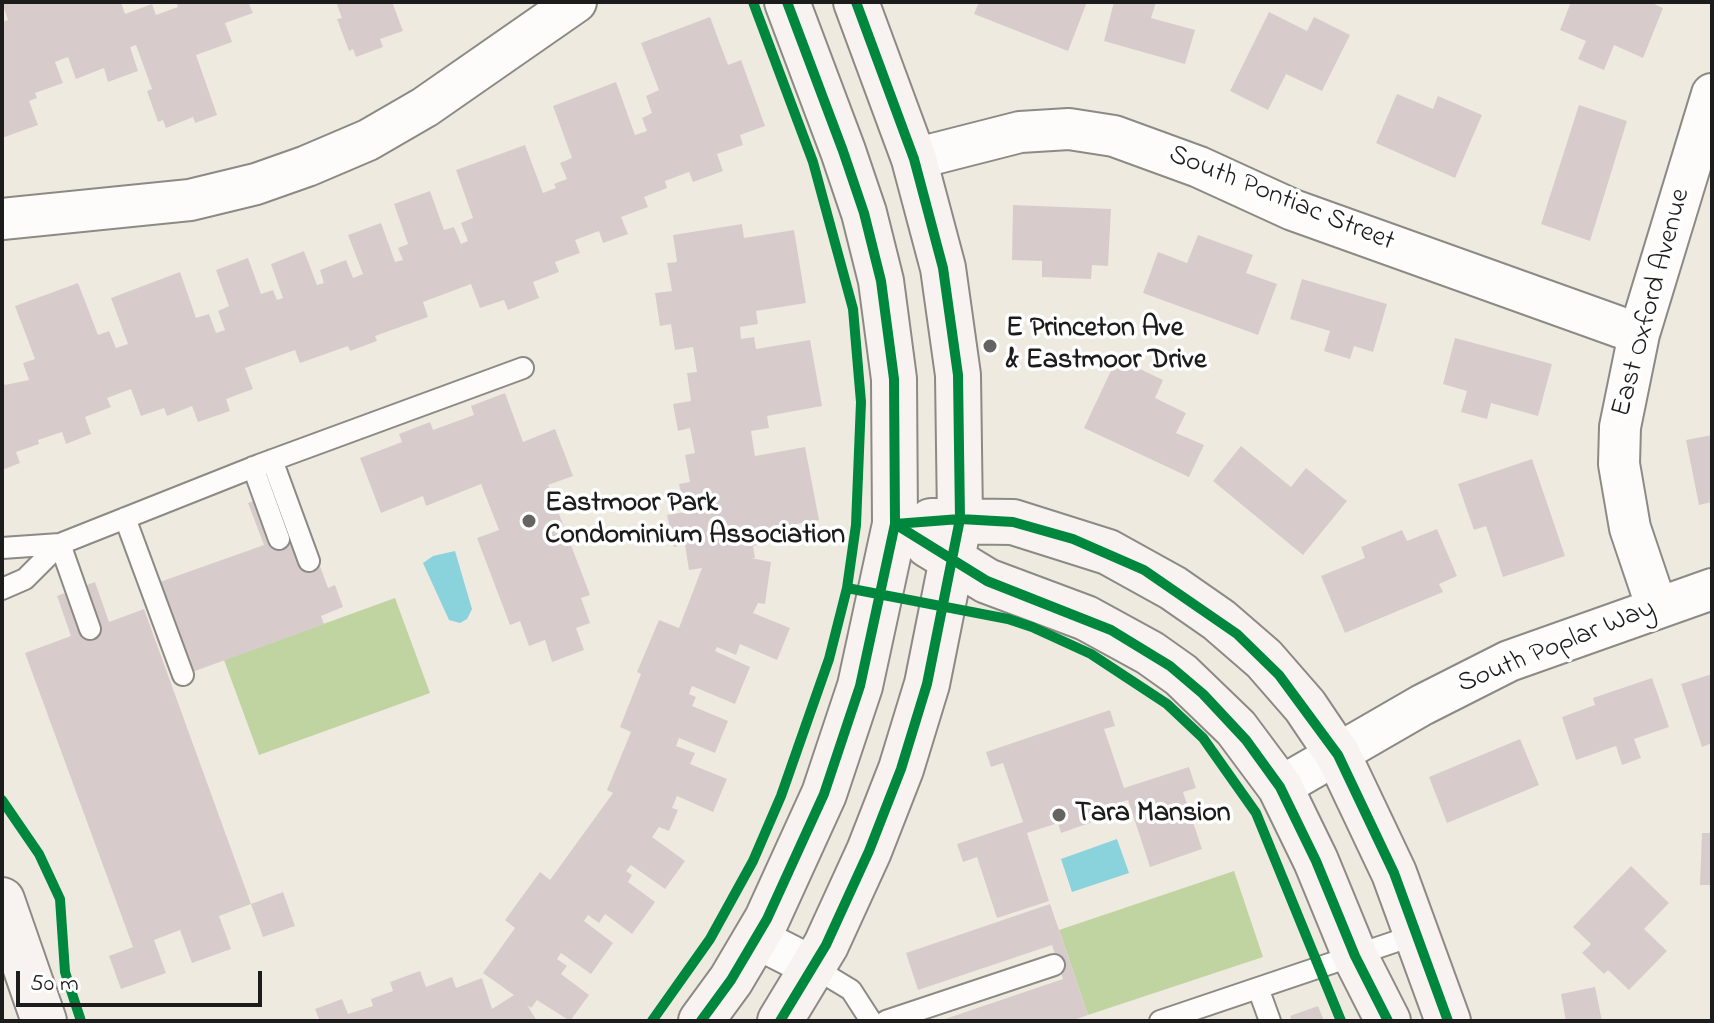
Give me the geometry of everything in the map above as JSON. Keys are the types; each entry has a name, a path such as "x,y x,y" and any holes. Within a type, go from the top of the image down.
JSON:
{"main road":[{"path":"701,1021 756,938 811,824 841,747 867,656 895,524 894,379 881,281 864,213 787,2"},
{"path":"780,1021 813,967 856,881 901,769 927,684 960,519 956,344 943,268 914,159 856,2"},
{"path":"895,524 960,519 1013,522 1073,539 1108,552 1163,582 1219,620 1264,659 1305,706 1338,755 1375,831 1418,934 1448,1021"},
{"path":"895,524 987,581 1086,618 1150,653 1181,675 1236,728 1280,787 1316,861 1355,956 1388,1021"},
{"path":"2,900 44,1021"}],"street":[{"path":"2,219 190,200 256,184 307,166 368,140 425,107 576,2"},
{"name":"East Oxford Avenue","path":"1657,608 1630,528 1619,464 1620,427 1639,334 1712,94"},
{"name":"South Pontiac Street","path":"914,159 1020,132 1069,129 1114,136 1199,167 1293,210 1639,334"},
{"name":"South Poplar Way","path":"1280,787 1422,705 1509,661 1712,589"},
{"path":"756,938 813,967"}],"lane":[{"path":"2,548 60,544 262,464 523,368"},
{"path":"262,464 279,539"},
{"path":"262,464 309,561"},
{"path":"125,518 183,675"},
{"path":"2,589 25,579 60,544"},
{"path":"60,544 90,629"},
{"path":"1160,1021 1418,934"},
{"path":"886,1021 1054,965"},
{"path":"813,967 851,990 871,1021"},
{"path":"1258,988 1270,1021"}],"green space":[{"path":"395,598 430,693 259,755 224,660"},
{"path":"1234,871 1263,957 1088,1015 1059,930"}],"water":[{"path":"455,551 472,609 467,619 460,623 449,620 423,563 433,556"},
{"path":"1117,839 1129,873 1072,892 1061,859"}],"building":[{"path":"2,2 121,2 125,14 152,4 156,15 178,7 176,2 248,2 253,13 225,23 232,42 196,55 217,115 195,123 193,117 166,128 163,120 158,122 147,91 152,89 136,45 130,47 138,71 108,82 104,68 76,79 68,57 55,62 63,83 35,93 37,98 29,101 38,125 2,138 2,22 8,20"},
{"path":"336,2 392,2 403,31 380,39 383,47 356,57 353,49 349,51 337,19 342,18"},
{"path":"979,2 1087,2 1068,51 974,14"},
{"path":"1114,2 1156,2 1151,18 1195,30 1185,64 1104,41"},
{"path":"1571,2 1650,2 1663,8 1643,58 1614,45 1604,70 1578,59 1586,41 1560,30"},
{"path":"1269,12 1307,31 1314,17 1350,35 1322,91 1286,74 1268,110 1230,91"},
{"path":"710,17 728,65 741,60 765,126 740,135 743,145 717,154 723,171 693,182 689,172 665,181 667,188 644,197 648,207 621,217 628,234 603,243 599,231 575,240 580,253 555,262 559,272 533,282 539,298 508,310 504,300 480,308 471,284 423,302 428,317 375,336 377,341 350,351 348,346 300,363 295,350 245,368 253,389 226,399 230,411 198,422 192,406 167,416 164,408 141,416 131,389 107,398 111,407 85,417 91,434 66,444 62,432 38,440 39,444 16,452 20,463 2,470 2,378 5,385 29,380 23,363 35,359 15,306 78,283 98,335 109,331 116,348 128,344 111,298 180,272 196,318 209,314 216,333 225,330 218,311 229,306 216,270 248,258 261,294 273,290 277,300 283,298 271,264 304,251 317,285 324,283 320,270 346,260 353,278 363,274 348,235 381,223 395,262 403,260 398,248 408,244 394,204 430,191 444,230 454,227 461,244 468,241 461,223 473,218 456,170 525,145 543,193 556,188 554,184 567,179 560,163 572,158 553,106 616,82 635,135 647,131 642,118 652,113 646,96 659,90 641,43"},
{"path":"1397,94 1433,109 1438,96 1482,115 1455,178 1376,143"},
{"path":"1579,105 1627,121 1590,241 1541,224"},
{"path":"1013,205 1111,209 1108,266 1092,265 1091,279 1042,277 1042,261 1012,260"},
{"path":"742,224 744,238 794,230 806,303 756,311 758,324 740,327 741,339 754,337 756,349 810,340 822,406 767,416 769,428 751,431 755,456 805,447 819,520 769,529 772,542 753,546 755,558 751,558 771,562 765,604 758,603 753,613 790,628 777,660 740,644 736,655 717,647 715,651 750,667 735,704 692,686 689,694 696,697 692,706 728,721 715,753 679,738 676,746 695,753 690,764 727,779 713,812 677,796 672,808 678,810 669,831 659,827 652,837 685,861 665,889 631,865 626,871 632,875 628,882 655,902 632,934 605,914 599,923 588,915 584,921 613,943 591,974 561,953 557,959 567,966 561,974 589,995 570,1021 537,1000 531,1008 527,1005 537,1021 320,1021 315,1009 342,999 348,1014 373,1006 371,999 393,991 390,982 420,971 426,987 452,977 456,988 482,978 492,1009 514,995 483,973 515,928 505,920 540,872 550,880 613,793 607,790 631,732 620,727 641,674 637,672 659,620 679,628 702,568 689,570 685,545 674,547 667,515 685,512 679,484 690,482 685,455 695,453 690,428 678,431 673,404 691,401 687,373 697,372 693,347 675,350 671,324 660,326 655,293 672,291 667,263 677,262 673,235"},
{"path":"1198,235 1253,255 1246,273 1277,284 1258,335 1143,293 1158,252 1187,263"},
{"path":"1302,279 1387,304 1373,352 1354,346 1350,359 1324,351 1330,331 1290,319"},
{"path":"1455,338 1552,364 1538,416 1491,403 1487,419 1461,412 1467,391 1443,384"},
{"path":"1117,358 1163,380 1155,398 1186,413 1176,433 1204,445 1189,477 1084,428"},
{"name":"Eastmoor Park Condominium Association","path":"505,393 523,442 555,429 573,476 548,485 590,595 581,598 590,623 576,628 584,650 552,662 545,640 529,646 520,621 510,625 477,538 499,530 481,484 426,506 423,496 381,513 360,458 402,442 399,434 430,422 433,430 474,415 471,406"},
{"path":"1712,435 1712,502 1699,505 1686,440"},
{"path":"1241,446 1291,487 1306,468 1347,501 1303,555 1213,481"},
{"path":"1532,459 1565,556 1503,577 1486,526 1474,530 1458,484"},
{"path":"276,493 317,558 328,588 335,585 343,607 321,616 324,624 173,679 140,589 264,545 248,503"},
{"path":"1437,529 1457,576 1439,584 1443,592 1345,633 1321,576 1365,558 1361,547 1402,530 1407,541"},
{"path":"95,582 109,622 144,609 251,904 219,916 231,949 192,963 180,930 154,940 166,973 121,989 109,956 133,947 25,653 71,636 57,596"},
{"path":"1712,674 1712,743 1702,747 1681,684"},
{"path":"1652,678 1669,727 1634,739 1641,758 1622,765 1616,746 1576,760 1562,717 1595,705 1593,698"},
{"name":"Tara Mansion","path":"1110,710 1115,726 1104,729 1124,788 1189,767 1196,788 1183,792 1202,849 1150,867 1128,800 1095,810 1098,820 1061,833 1058,823 1027,833 1049,901 997,918 977,857 963,862 957,844 1023,822 1003,763 991,767 986,752"},
{"path":"1520,739 1539,785 1447,823 1429,777"},
{"path":"1702,833 1712,833 1712,885 1700,885"},
{"path":"1631,866 1669,903 1644,929 1667,951 1629,990 1608,970 1604,974 1582,953 1591,944 1573,927"},
{"path":"283,892 295,926 263,937 251,904"},
{"path":"1050,904 1088,1015 1071,1021 939,1021 1063,979 1052,945 918,990 906,953"},
{"path":"1595,987 1602,1021 1566,1021 1561,994"},
{"path":"1318,1006 1324,1021 1292,1021 1290,1016"}],"cycle path":[{"path":"652,1021 710,939 753,861 781,796 829,659 847,588 856,525 861,402 853,309 813,162 753,2"},
{"path":"701,1021 731,980 767,919 824,794 860,686 895,524 894,379 881,281 864,213 787,2"},
{"path":"780,1021 826,945 869,851 901,769 927,684 960,519 958,375 943,268 914,159 856,2"},
{"path":"895,524 960,519 1013,522 1073,539 1144,570 1237,634 1279,675 1338,755 1394,873 1448,1021"},
{"path":"895,524 987,581 1111,630 1170,666 1203,694 1246,740 1280,787 1316,861 1355,956 1388,1021"},
{"path":"847,588 1008,619 1032,627 1091,654 1167,704 1203,738 1256,813 1341,1021"},
{"path":"2,800 39,854 60,899 65,972 81,1021"}],"place":[{"name":"E Princeton Ave & Eastmoor Drive","path":"990,346"},
{"name":"Eastmoor Park Condominium Association","path":"529,521"},
{"name":"Tara Mansion","path":"1059,815"}]}
